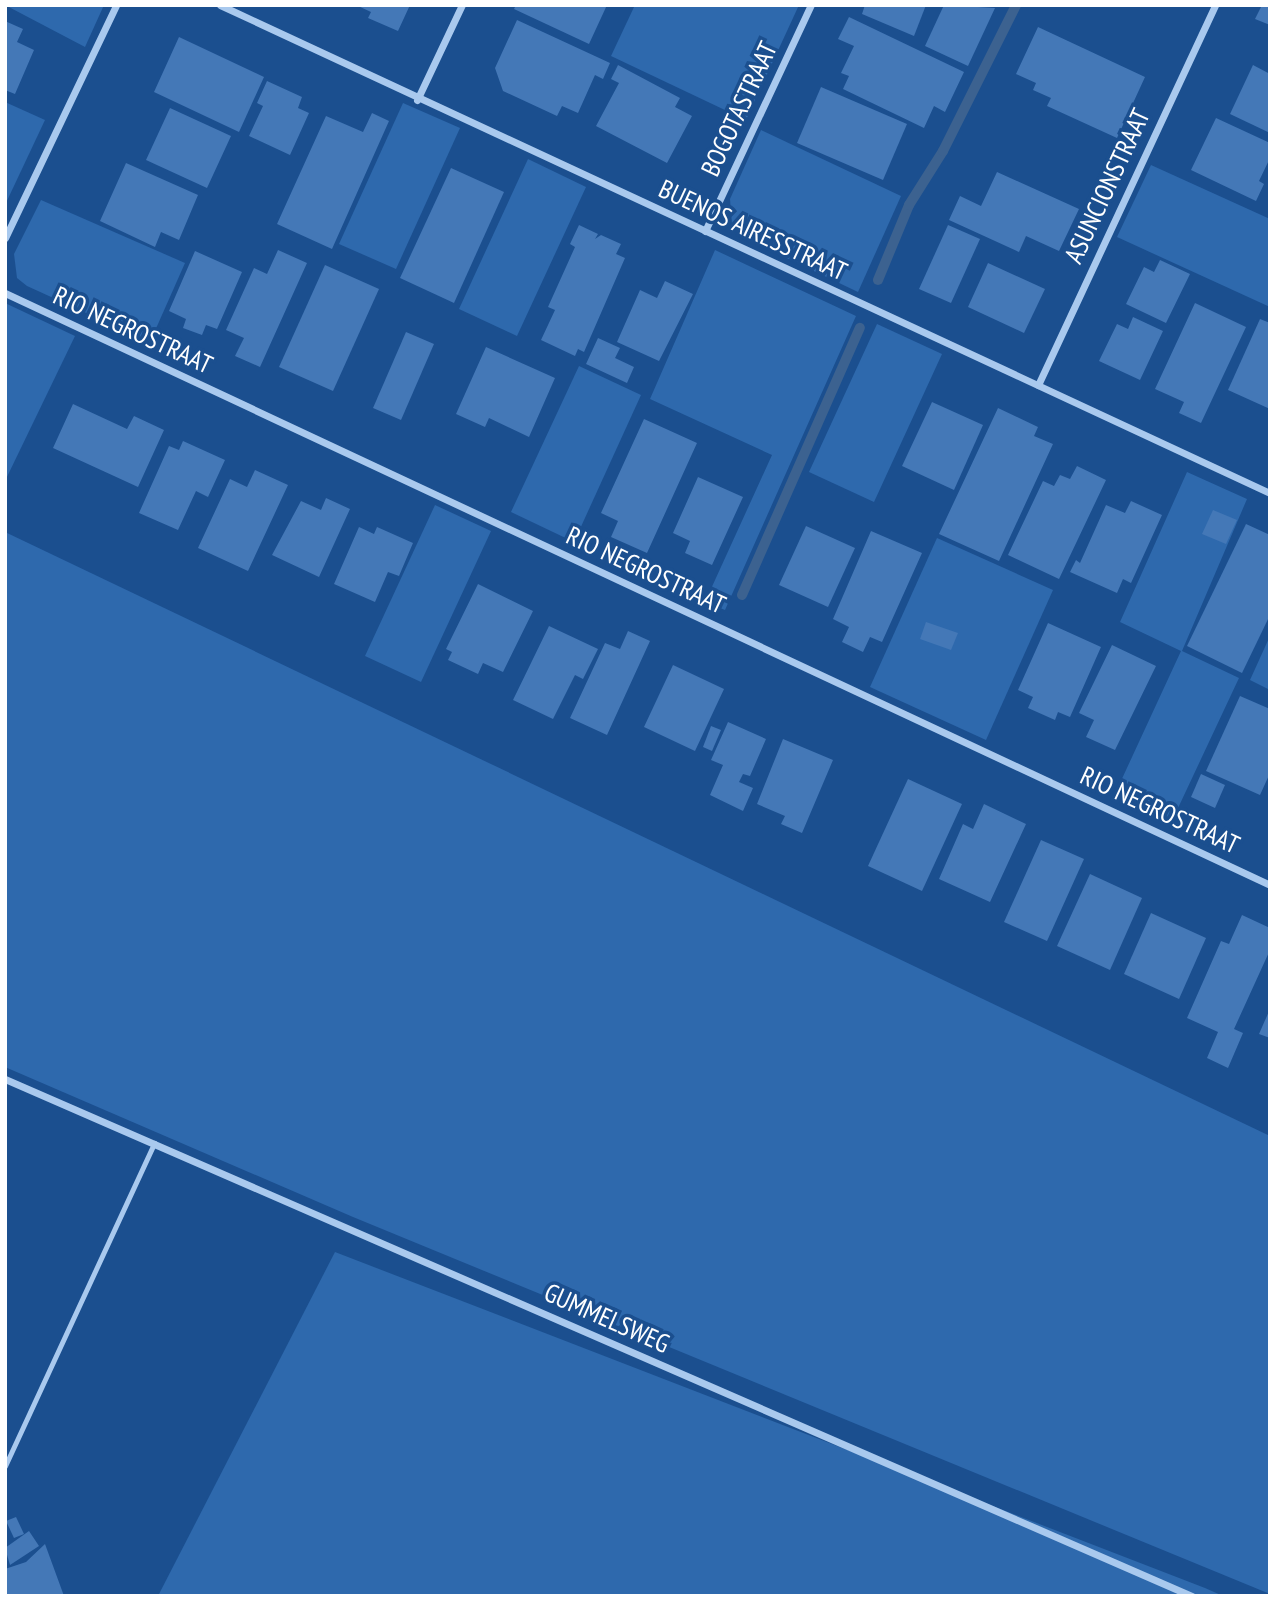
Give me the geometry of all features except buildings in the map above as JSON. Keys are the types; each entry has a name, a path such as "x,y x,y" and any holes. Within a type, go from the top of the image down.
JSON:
{"street":[{"path":"5,238 116,5"},
{"name":"BUENOS AIRESSTRAAT","path":"220,5 417,100 1270,493"},
{"path":"417,100 462,5"},
{"name":"BOGOTASTRAAT","path":"705,231 811,5"},
{"name":"ASUNCIONSTRAAT","path":"1038,385 1215,5"},
{"name":"RIO NEGROSTRAAT","path":"5,293 1270,885"},
{"name":"GUMMELSWEG","path":"5,1079 1192,1596"}],"lane":[{"path":"5,214 15,219"},
{"path":"5,1466 155,1143"}],"shaded area":[{"path":"5,5 104,5 85,47"},
{"path":"635,5 799,5 746,120 611,56"},
{"path":"5,102 45,120 5,205"},
{"path":"403,103 460,128 396,269 339,244"},
{"path":"761,130 901,196 858,292 753,242 732,224 730,199"},
{"path":"528,159 586,187 517,336 459,309"},
{"path":"1151,165 1270,219 1270,307 1117,237"},
{"path":"41,200 185,263 150,342 27,286 17,278 14,254"},
{"path":"715,250 856,316 725,610 705,602 772,455 650,399"},
{"path":"5,303 75,336 5,481"},
{"path":"877,324 942,354 874,502 809,472"},
{"path":"579,366 641,395 574,542 511,512"},
{"path":"1187,472 1247,499 1182,651 1239,678 1171,823 1114,796 1181,651 1120,622"},
{"path":"435,505 491,531 421,682 365,656"},
{"path":"5,532 1270,1136 1270,1594 353,1217 5,1067"},
{"path":"937,538 1053,590 986,740 870,687"},
{"path":"1270,636 1270,690 1250,680"},
{"path":"335,1252 1205,1588 1223,1596 158,1596"}],"waterway":[{"path":"878,280 909,205 943,151 1016,5"},
{"path":"742,595 860,328"}]}
